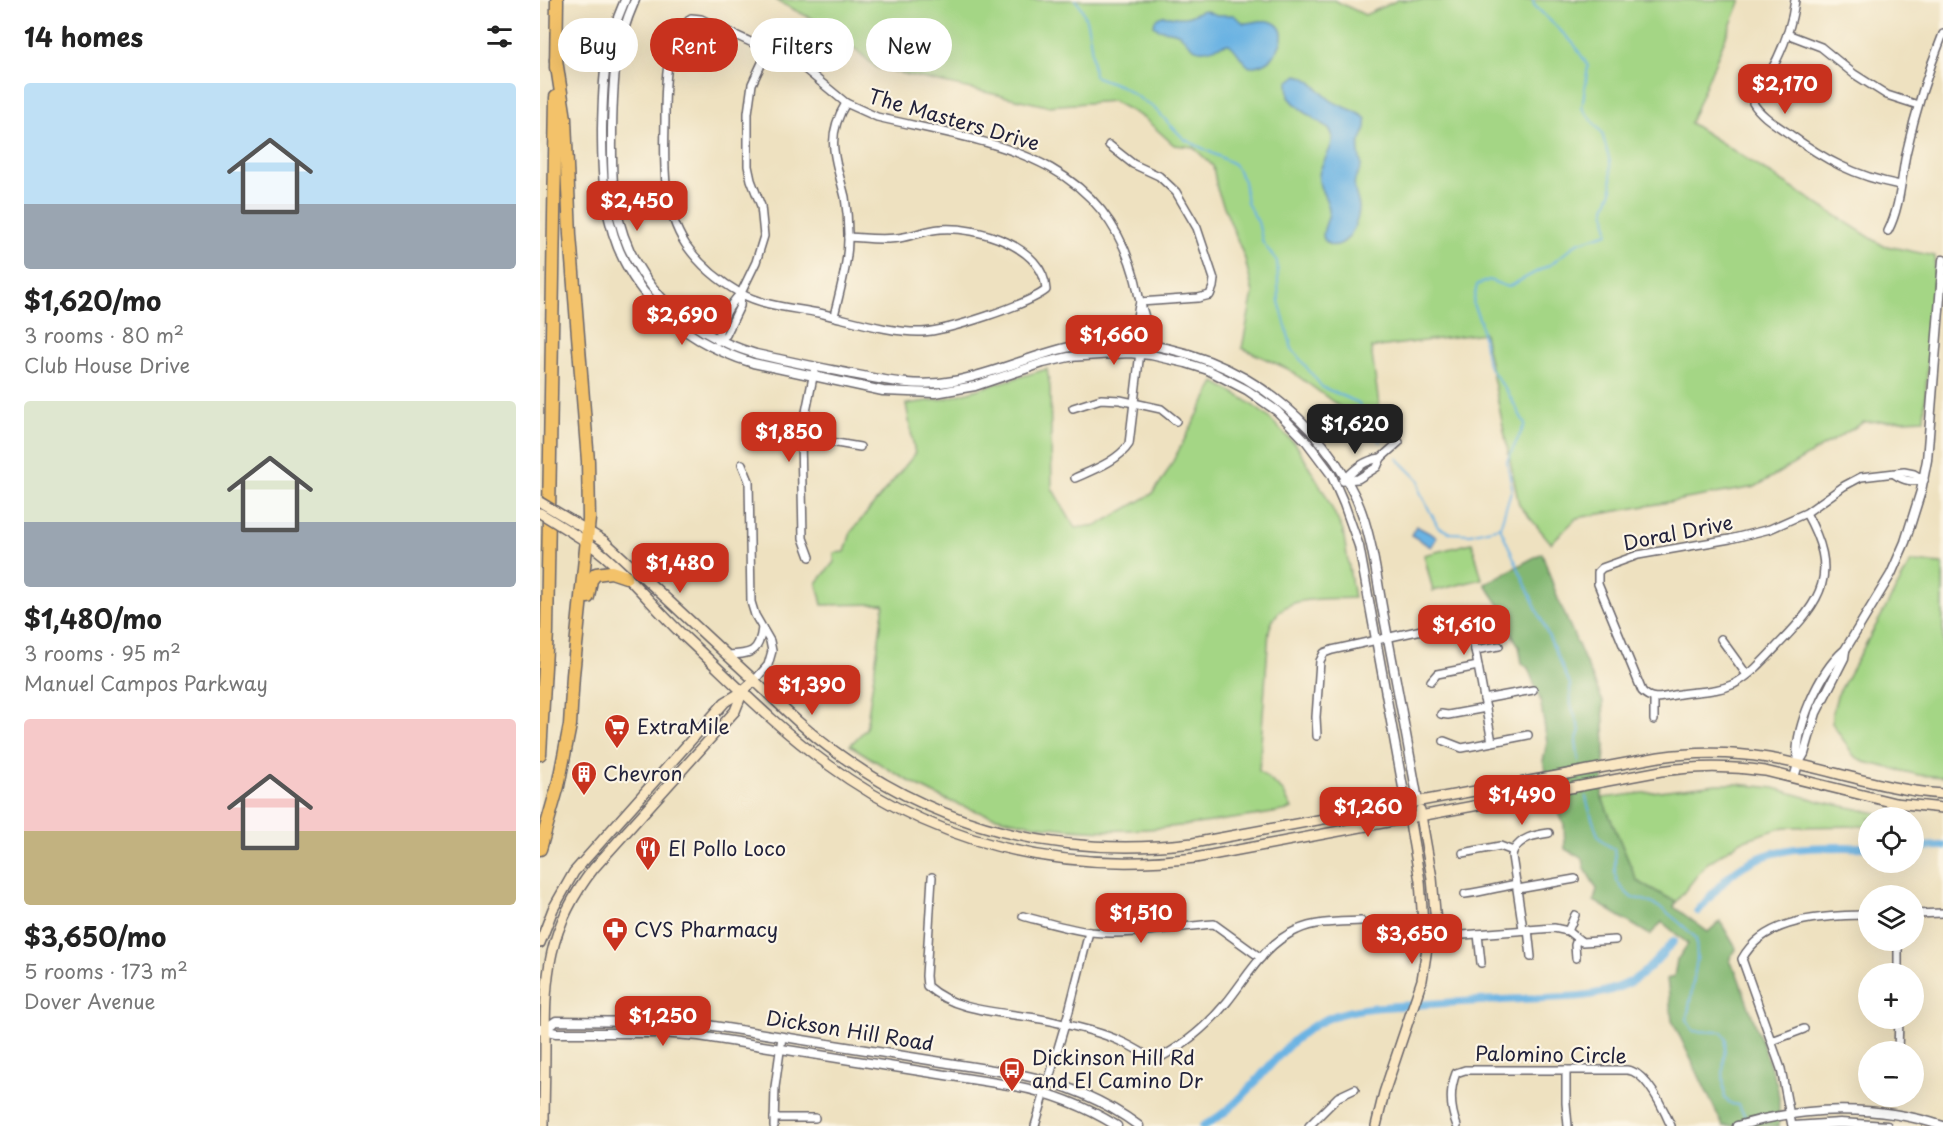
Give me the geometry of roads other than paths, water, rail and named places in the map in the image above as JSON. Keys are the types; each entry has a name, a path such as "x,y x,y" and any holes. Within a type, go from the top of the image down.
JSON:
{"highway":[{"path":"540,754 547,632 557,0"},
{"path":"540,849 558,786 570,725 587,536 588,461 570,235 565,119 556,60"},
{"path":"573,687 591,580 596,574 602,572 611,572 626,578"}],"main road":[{"path":"540,502 575,523 662,616 814,755 871,794 919,819 956,834 1037,856 1118,863 1170,861 1679,769 1745,768 1894,803 1943,808"},
{"path":"540,513 574,534 587,536 615,551 824,743 878,780 952,816 984,828 1039,841 1110,848 1169,846 1678,754 1747,755 1798,764 1898,789 1943,794"},
{"path":"540,943 559,896 582,861 725,702 754,681"},
{"path":"544,1126 543,1029 547,976 550,955 564,915 594,868 734,712 743,691"},
{"path":"1376,1126 1384,1093 1416,999 1426,962 1429,935 1436,923 1435,899 1418,801"},
{"path":"1406,804 1420,881 1423,923 1429,935"}],"street":[{"path":"625,0 610,37 603,77 603,182 609,220 620,253 642,290 666,317 684,332 716,345 814,371 884,381 934,384 972,377 1040,354 1100,343 1188,353 1252,382 1297,416 1329,454 1355,497 1365,521 1418,801"},
{"path":"636,0 620,41 613,78 613,181 619,219 630,251 650,285 662,299 716,345"},
{"path":"1795,0 1787,34 1770,71 1756,92 1753,103 1758,111 1818,155 1861,176 1900,184"},
{"name":"The Masters Drive","path":"741,293 718,279 696,258 685,243 672,215 665,181 665,76 677,38 691,18 701,19 750,42"},
{"path":"1787,34 1821,46 1854,74 1887,95 1918,105"},
{"path":"1888,231 1896,217 1900,184 1918,105 1928,71 1943,34"},
{"path":"716,345 726,335 740,306 741,293 756,261 764,236 761,206 748,166 748,113 752,84 758,72"},
{"name":"The Masters Drive","path":"808,72 846,103 877,117 1016,150 1056,170 1088,196 1108,220 1123,244 1131,264 1140,302 1145,312 1146,336 1140,349 1132,435 1129,444 1124,451 1075,478"},
{"path":"834,316 848,237 845,197 833,158 832,142 839,115 846,103"},
{"path":"1109,145 1133,164 1159,176 1176,192 1197,228 1214,279 1214,287 1210,295 1140,302"},
{"path":"741,293 767,302 897,330 923,332 939,330 976,319 1031,300 1047,290 1040,269 1025,254 1010,243 975,231 940,229 902,238 848,237"},
{"path":"1794,778 1798,764 1796,751 1808,710 1820,684 1839,655 1845,650 1891,574 1905,542 1924,480 1942,318 1943,261"},
{"path":"1140,349 1208,370 1247,390 1277,411 1307,442 1337,485 1359,546 1406,804"},
{"path":"810,557 803,538 801,437 814,371"},
{"path":"1073,408 1101,399 1135,403 1161,410 1176,421"},
{"path":"801,437 860,447"},
{"path":"1337,485 1345,480 1358,479 1377,467 1381,458 1399,442"},
{"path":"742,464 749,481 754,615 770,641 772,656 768,665 754,681"},
{"name":"Doral Drive","path":"1654,699 1647,697 1642,691 1598,584 1598,572 1607,565 1638,555 1751,535 1806,513 1861,477 1904,472 1914,474 1924,480"},
{"path":"1654,720 1654,699 1721,689 1734,684 1747,675 1811,609 1820,590 1823,556 1820,542 1806,513"},
{"path":"1317,736 1320,661 1323,653 1444,623 1461,624 1472,633 1492,742"},
{"path":"726,655 753,651 759,642 762,628"},
{"path":"1721,639 1747,675"},
{"path":"1475,650 1499,646"},
{"path":"1431,681 1437,674 1478,666"},
{"path":"1484,699 1533,690"},
{"path":"1441,714 1448,715 1486,708"},
{"path":"1444,741 1461,748 1528,735"},
{"path":"1531,957 1512,856 1519,843 1527,838 1549,833"},
{"path":"1463,853 1500,846 1513,851"},
{"path":"932,877 927,986 934,992 965,1006 1065,1024 1120,1041 1155,1060 1210,1019 1225,1004 1269,947 1282,937 1297,929 1320,924 1361,921"},
{"path":"1465,894 1575,879"},
{"path":"1924,914 1943,913"},
{"path":"1568,931 1575,915"},
{"path":"1858,915 1825,915 1787,924 1770,933 1746,951 1742,959 1781,1069 1793,1126 1840,1123 1887,1126"},
{"path":"1023,916 1089,932 1128,933 1214,924 1261,958"},
{"path":"1429,935 1450,936 1554,928 1568,931 1586,943 1615,940"},
{"path":"1035,1126 1050,1081 1089,932"},
{"path":"1478,934 1480,963"},
{"path":"1576,958 1577,939"},
{"name":"Dickson Hill Road","path":"543,1029 556,1021 701,1024 1018,1074 1050,1081 1087,1095 1109,1106 1139,1126"},
{"name":"Dickson Hill Road","path":"543,1029 556,1034 691,1035 1015,1086 1046,1093 1083,1107 1117,1126"},
{"path":"1772,1041 1804,1029"},
{"path":"782,1037 775,1087 774,1122 815,1118"},
{"name":"Palomino Circle","path":"1457,1126 1450,1104 1452,1082 1456,1073 1465,1070 1635,1071 1659,1103 1671,1126"},
{"path":"1566,1070 1569,1126"},
{"path":"1309,1126 1338,1096 1355,1089"},
{"path":"1737,1126 1790,1114 1821,1110 1860,1110 1899,1115 1943,1126"}],"water":[{"path":"1204,10 1217,15 1233,15 1244,23 1272,22 1281,31 1282,37 1278,50 1269,60 1250,67 1229,44 1200,50 1191,46 1179,34 1154,26 1155,20 1162,16 1188,17"},
{"path":"1297,75 1310,81 1332,101 1357,112 1366,119 1359,148 1361,167 1354,183 1359,207 1358,218 1350,235 1337,245 1329,244 1323,238 1329,210 1319,180 1320,170 1331,147 1333,137 1327,128 1303,111 1289,97 1288,82"},
{"path":"1416,526 1437,537 1431,547 1411,535"}],"waterway":[{"path":"1075,0 1087,24 1094,76 1121,86 1154,108 1184,139 1234,164 1244,181 1247,203 1258,222 1263,243 1277,261 1279,301 1292,349 1322,387 1359,403 1369,431 1381,442"},
{"path":"1533,0 1534,5 1574,44 1588,66 1582,108 1602,133 1610,162 1612,191 1605,207 1608,233 1577,243 1553,263 1508,287 1489,280 1477,285 1473,304 1480,321 1488,365 1508,393 1525,424 1507,461 1512,488 1500,527 1570,684 1571,705 1580,730 1576,742 1579,761"},
{"path":"1397,458 1419,480 1420,492 1438,527 1451,533 1470,534 1500,527"},
{"path":"1586,796 1599,837 1614,849 1616,876 1624,891 1632,898 1650,902 1667,912 1696,938 1697,959 1687,1020 1693,1031 1722,1032 1726,1039 1723,1069 1725,1099 1738,1105 1745,1116"},
{"path":"1924,847 1943,846"},
{"path":"1698,911 1733,873 1764,856 1781,851 1816,847 1858,847"},
{"path":"1203,1126 1222,1115 1238,1101 1297,1038 1314,1025 1334,1016 1382,1007 1572,997 1601,993 1635,979 1650,967 1674,941"}],"place":[{"name":"ExtraMile","path":"617,750"},
{"name":"Chevron","path":"584,797"},
{"name":"El Pollo Loco","path":"648,872"},
{"name":"CVS Pharmacy","path":"615,953"},
{"name":"Dickinson Hill Rd and El Camino Dr","path":"1012,1093"}]}
